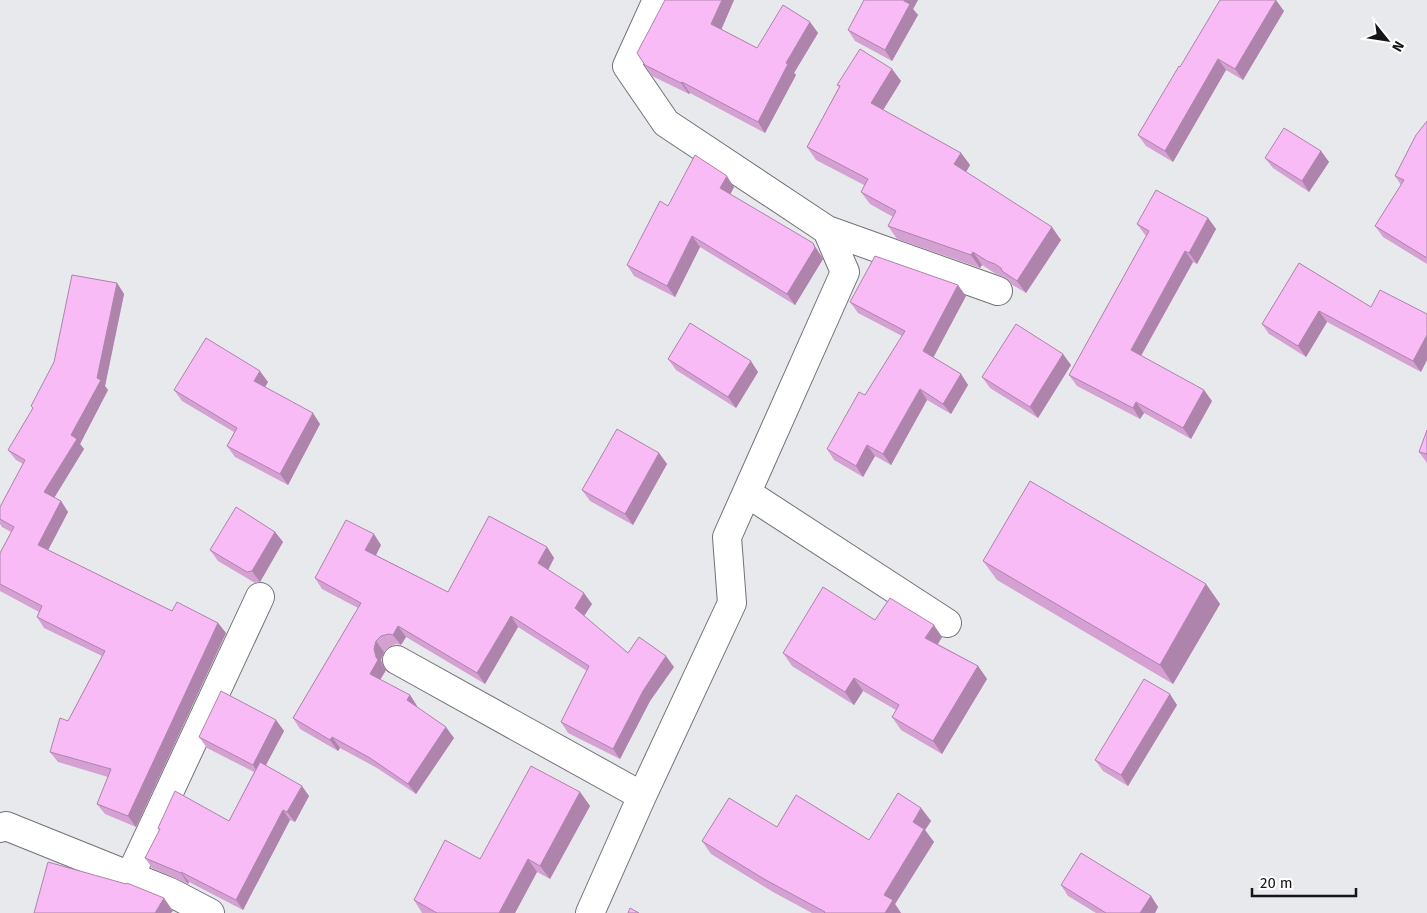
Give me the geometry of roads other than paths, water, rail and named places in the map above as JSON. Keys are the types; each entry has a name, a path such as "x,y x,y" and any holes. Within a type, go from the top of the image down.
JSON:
{"street":[{"path":"657,0 627,66 666,123 828,230 998,291"},
{"path":"590,913 732,603 727,537 845,272 828,230"},
{"path":"747,493 947,623"},
{"path":"130,876 260,597"},
{"path":"396,660 642,796"},
{"path":"0,828 6,826 170,892 210,913"}]}
